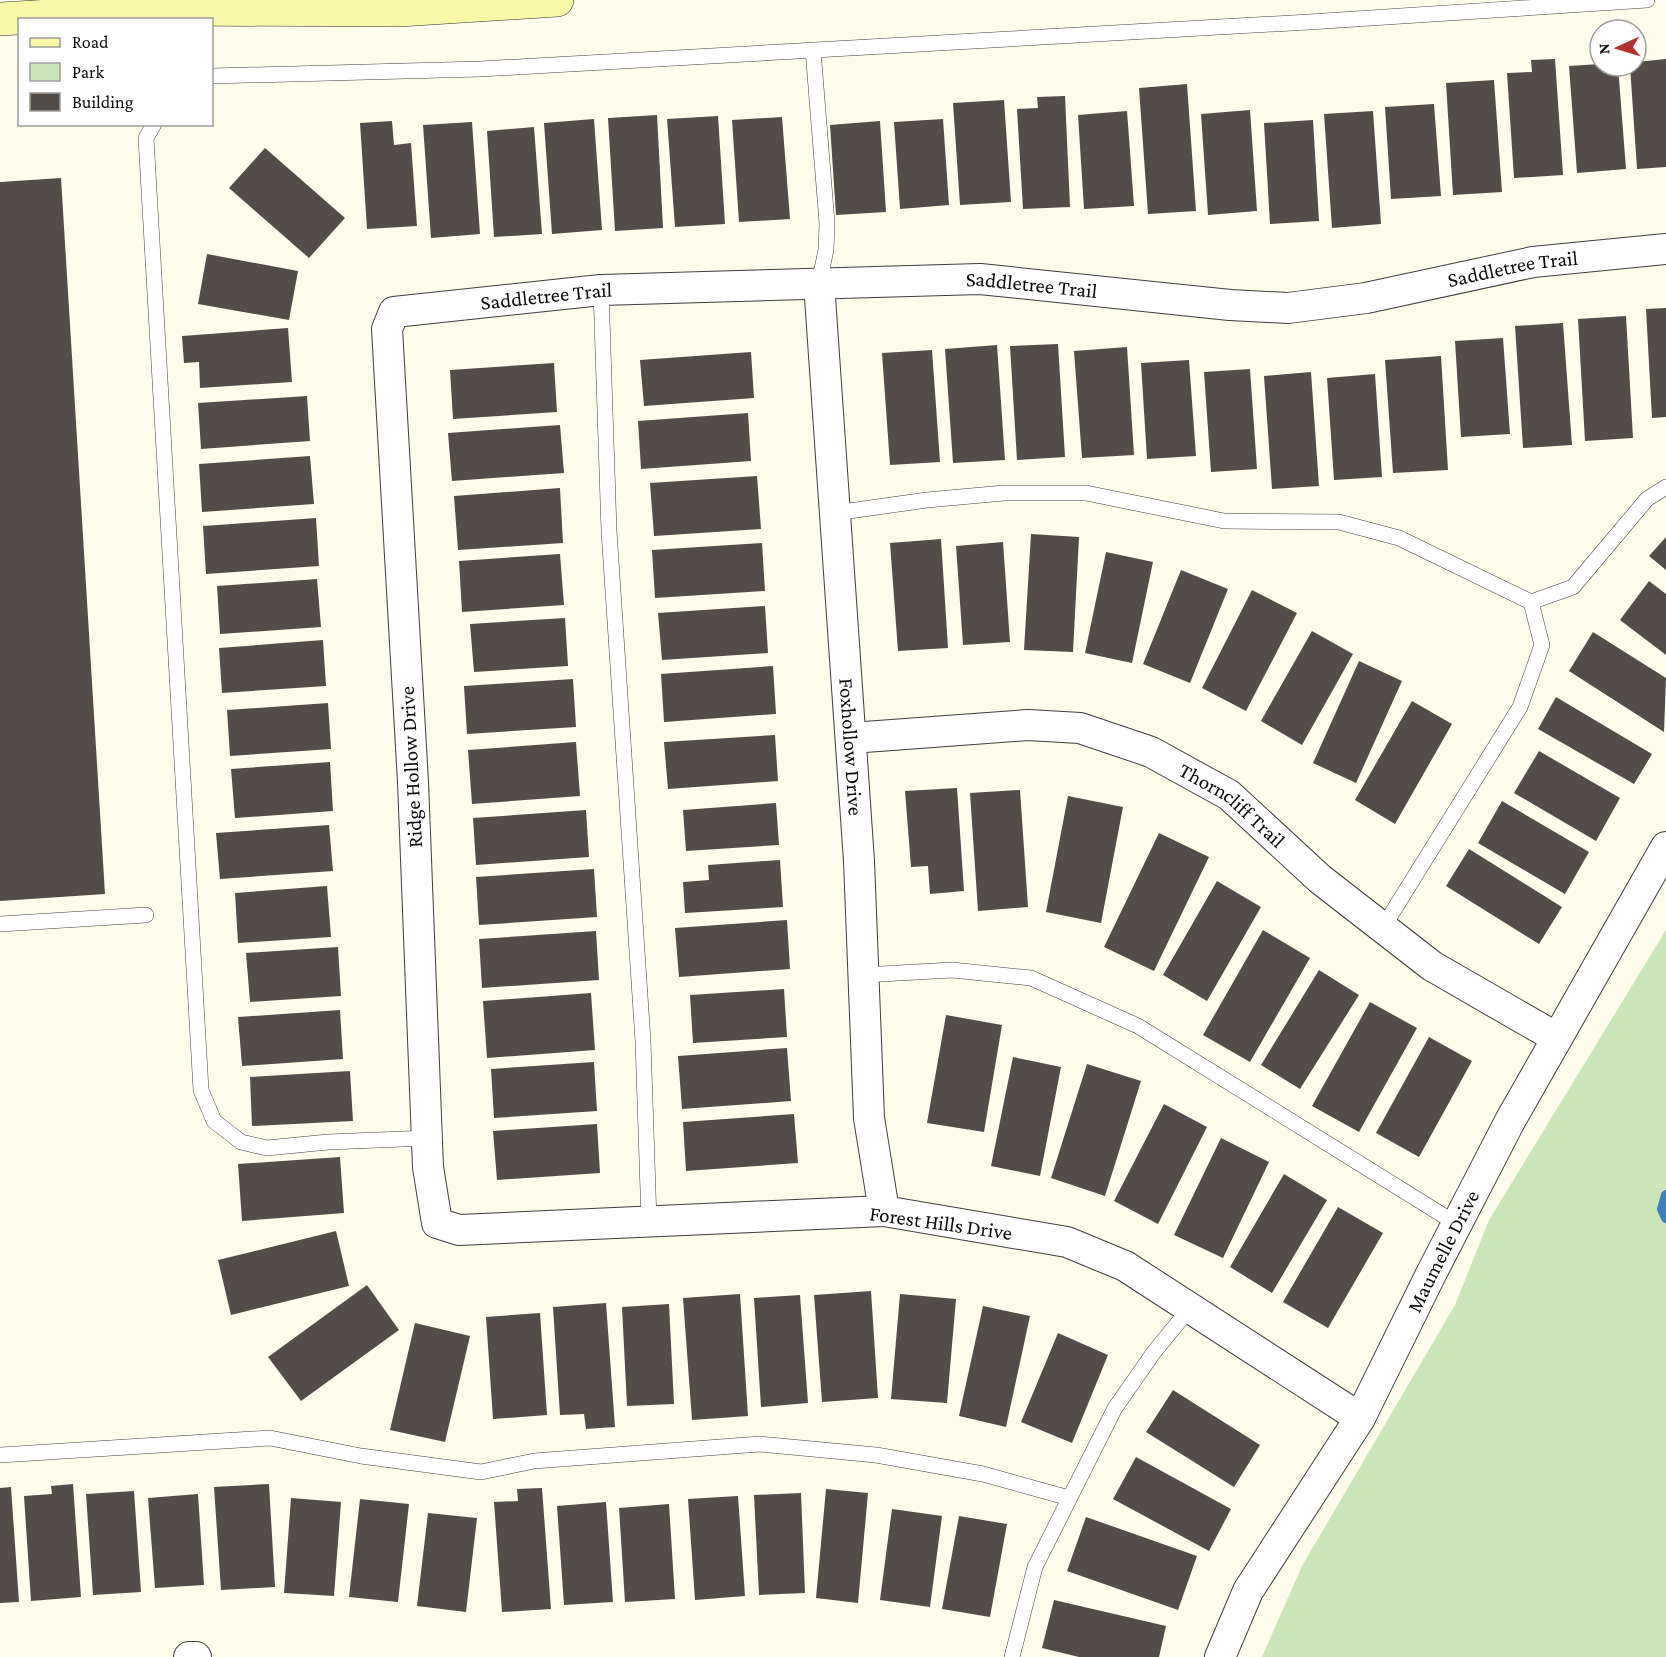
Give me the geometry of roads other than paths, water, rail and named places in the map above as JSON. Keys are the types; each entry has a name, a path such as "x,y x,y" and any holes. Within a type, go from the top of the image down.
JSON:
{"main road":[{"path":"0,19 169,9 399,10 557,0"}],"street":[{"name":"Saddletree Trail","path":"394,312 601,290 980,279 1230,305 1288,308 1366,297 1533,262 1666,249"},
{"name":"Foxhollow Drive","path":"819,283 851,738 869,1118 884,1211"},
{"name":"Ridge Hollow Drive","path":"394,312 387,329 413,782 429,1167 437,1223"},
{"name":"Thorncliff Trail","path":"851,738 1028,725 1080,728 1152,752 1229,795 1320,879 1432,966 1557,1038"},
{"name":"Maumelle Drive","path":"1220,1657 1248,1590 1360,1418 1510,1121 1666,847"},
{"name":"Forest Hills Drive","path":"437,1223 459,1230 884,1211 1067,1242 1125,1266 1360,1418"},
{"path":"189,1657 196,1657"}],"lane":[{"path":"213,76 480,69 1647,0"},
{"path":"813,50 827,223 826,250 819,283"},
{"path":"153,126 147,138 201,1090 214,1121 241,1142 267,1148 328,1142 428,1138"},
{"path":"601,290 609,531 643,1041 648,1221"},
{"path":"835,513 927,500 1004,493 1086,493 1224,521 1339,522 1399,538 1531,602 1573,587 1647,499 1666,487"},
{"path":"1382,928 1520,707 1542,645 1531,602"},
{"path":"0,924 146,915"},
{"path":"863,975 952,970 1031,978 1138,1026 1457,1224"},
{"path":"1012,1657 1035,1567 1115,1408 1154,1352 1190,1308"},
{"path":"0,1455 270,1438 361,1456 481,1472 534,1461 760,1444 876,1455 984,1474 1070,1498"}],"waterway":[{"path":"1666,1195 1662,1209 1666,1218"}]}
